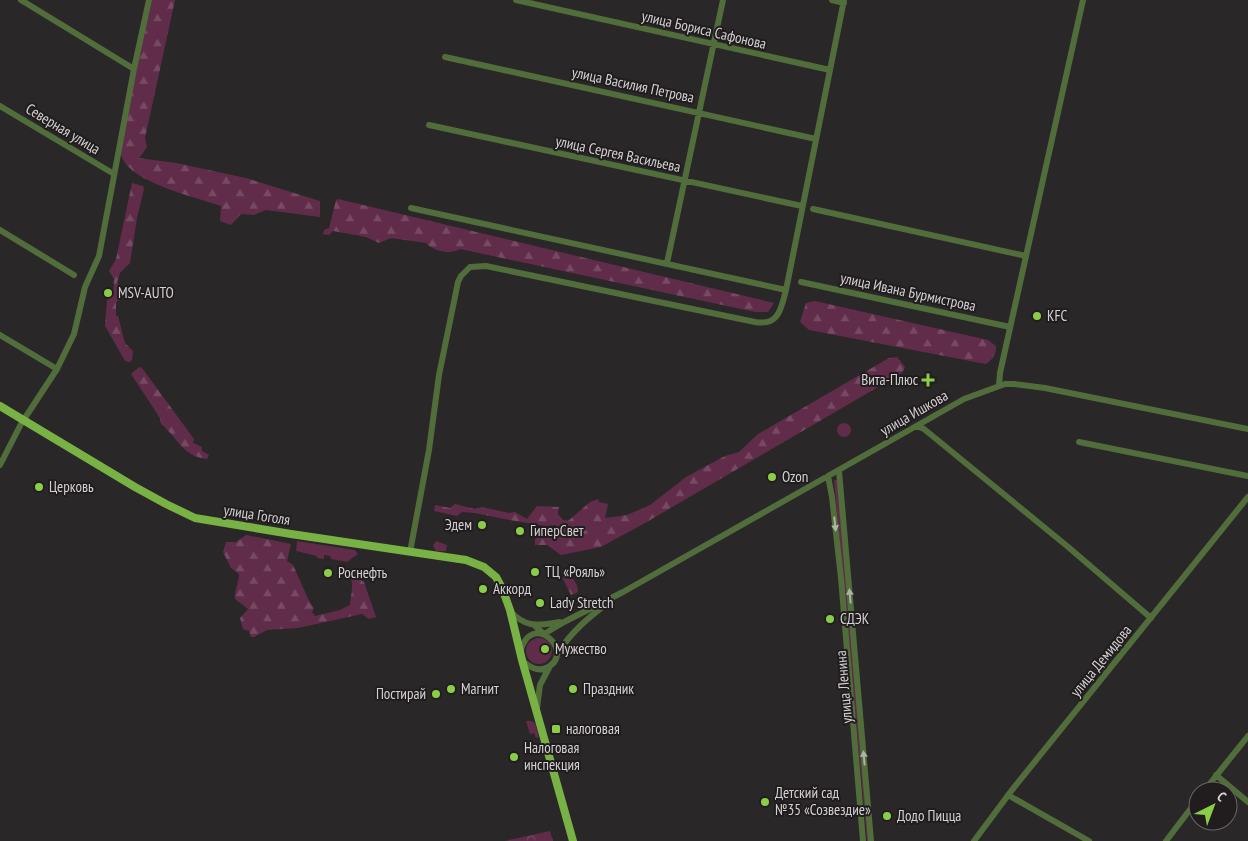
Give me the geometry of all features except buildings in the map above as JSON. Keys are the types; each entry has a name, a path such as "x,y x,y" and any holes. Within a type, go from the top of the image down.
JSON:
{"main road":[{"name":"улица Гоголя","path":"0,406 143,491 195,518 262,530 466,560 484,567 500,583 510,610 521,656"},
{"path":"521,656 573,841"}],"street":[{"path":"21,0 134,69"},
{"path":"0,465 24,420 57,369 74,334 84,287 99,256 134,69 150,0"},
{"name":"улица Бориса Сафонова","path":"516,0 830,70"},
{"path":"667,263 723,0"},
{"path":"410,552 430,450 440,375 458,282 460,276 470,267 486,266 764,324 772,320 779,313 786,290 844,1 832,0"},
{"path":"999,385 1010,327 1083,0"},
{"name":"улица Василия Петрова","path":"445,57 816,139"},
{"name":"Северная улица","path":"0,106 114,174"},
{"name":"улица Сергея Васильева","path":"429,125 802,206"},
{"path":"411,208 786,290"},
{"path":"813,210 1026,256"},
{"path":"0,230 74,275"},
{"name":"улица Ивана Бурмистрова","path":"800,282 1010,327"},
{"path":"0,335 57,369"},
{"name":"улица Ишкова","path":"544,634 623,592 964,399 999,385 1014,384 1044,388 1248,429"},
{"path":"917,426 924,429 1067,546 1151,618"},
{"path":"1079,442 1248,476"},
{"name":"улица Ленина","path":"839,471 872,841"},
{"name":"улица Ленина","path":"828,476 841,578 863,841"},
{"name":"улица Демидова","path":"974,841 1008,795 1248,497"},
{"name":"улица Ишкова","path":"557,654 573,633 590,617 623,592"},
{"path":"510,610 517,618 534,626 552,639 555,644 557,654 540,685 537,712"},
{"path":"534,626 564,622"},
{"path":"544,634 535,634 528,638 524,642 521,656 530,667 542,669 550,666"},
{"path":"1212,781 1248,736"},
{"path":"1216,775 1248,802"},
{"path":"1008,795 1089,841"},
{"path":"1166,841 1188,812"}],"green space":[{"path":"152,0 175,0 145,138 147,147 139,158 176,163 246,178 320,201 320,217 266,210 254,215 241,214 231,225 220,221 221,206 151,182 128,167 121,156 121,142"},
{"path":"132,183 143,186 144,189 130,263 120,273 117,283 123,290 120,299 116,302 116,316 118,316 125,343 133,351 130,362 125,361 105,326 107,300 113,294 114,279 109,271 116,259"},
{"path":"336,200 774,303 768,312 755,312 460,249 447,252 433,248 426,243 391,238 379,243 366,237 333,231 329,235 323,234 324,230 329,228"},
{"path":"815,301 988,340 996,346 995,354 986,364 809,330 800,322 806,303"},
{"path":"897,357 905,367 902,373 601,547 561,555 547,545 535,545 535,539 540,534 556,539 562,533 556,525 546,526 475,513 462,512 457,516 434,511 435,505 450,508 455,504 475,509 482,507 509,513 515,512 527,519 537,506 559,507 558,514 563,520 568,521 590,502 598,499 599,502 608,504 605,518 627,515 650,505 686,477 725,456 739,452 758,434 889,358"},
{"path":"139,367 142,368 194,439 193,443 202,447 202,451 209,455 207,459 186,451 161,424 160,418 131,374"},
{"path":"841,423 847,423 851,430 847,437 841,437 837,433 837,427"},
{"path":"834,480 837,480 870,841 867,841"},
{"path":"246,535 291,544 287,561 293,565 314,608 312,612 315,616 340,610 350,605 352,585 350,570 353,568 364,582 376,617 369,619 362,614 298,628 267,630 251,637 249,631 243,629 240,618 248,609 235,599 239,574 231,568 223,552 226,542 236,542"},
{"path":"297,541 355,550 358,554 347,562 331,559 330,556 324,555 324,559 317,558 317,556 296,551"},
{"path":"436,541 447,545 446,551 436,551 433,546"},
{"path":"566,573 575,581 578,589 578,592 571,595 563,579 563,575"},
{"path":"539,638 548,642 552,651 548,660 539,664 530,660 526,651 530,642"},
{"path":"526,721 535,723 539,737 536,738 534,733 530,734"},
{"path":"550,831 553,841 505,841"}],"place":[{"name":"MSV-AUTO","path":"108,293"},
{"name":"KFC","path":"1037,316"},
{"name":"Вита-Плюс","path":"928,380"},
{"name":"Ozon","path":"772,477"},
{"name":"Церковь","path":"39,487"},
{"name":"Эдем","path":"482,525"},
{"name":"ГиперСвет","path":"520,531"},
{"name":"ТЦ «Рояль»","path":"535,572"},
{"name":"Роснефть","path":"328,573"},
{"name":"Аккорд","path":"483,589"},
{"name":"Lady Stretch","path":"540,603"},
{"name":"СДЭК","path":"830,619"},
{"name":"Мужество","path":"545,649"},
{"name":"Магнит","path":"451,689"},
{"name":"Праздник","path":"573,689"},
{"name":"Постирай","path":"436,694"},
{"name":"налоговая","path":"556,729"},
{"name":"Налоговая инспекция","path":"514,757"},
{"name":"Детский сад №35 «Созвездие»","path":"765,802"},
{"name":"Додо Пицца","path":"887,816"}]}
